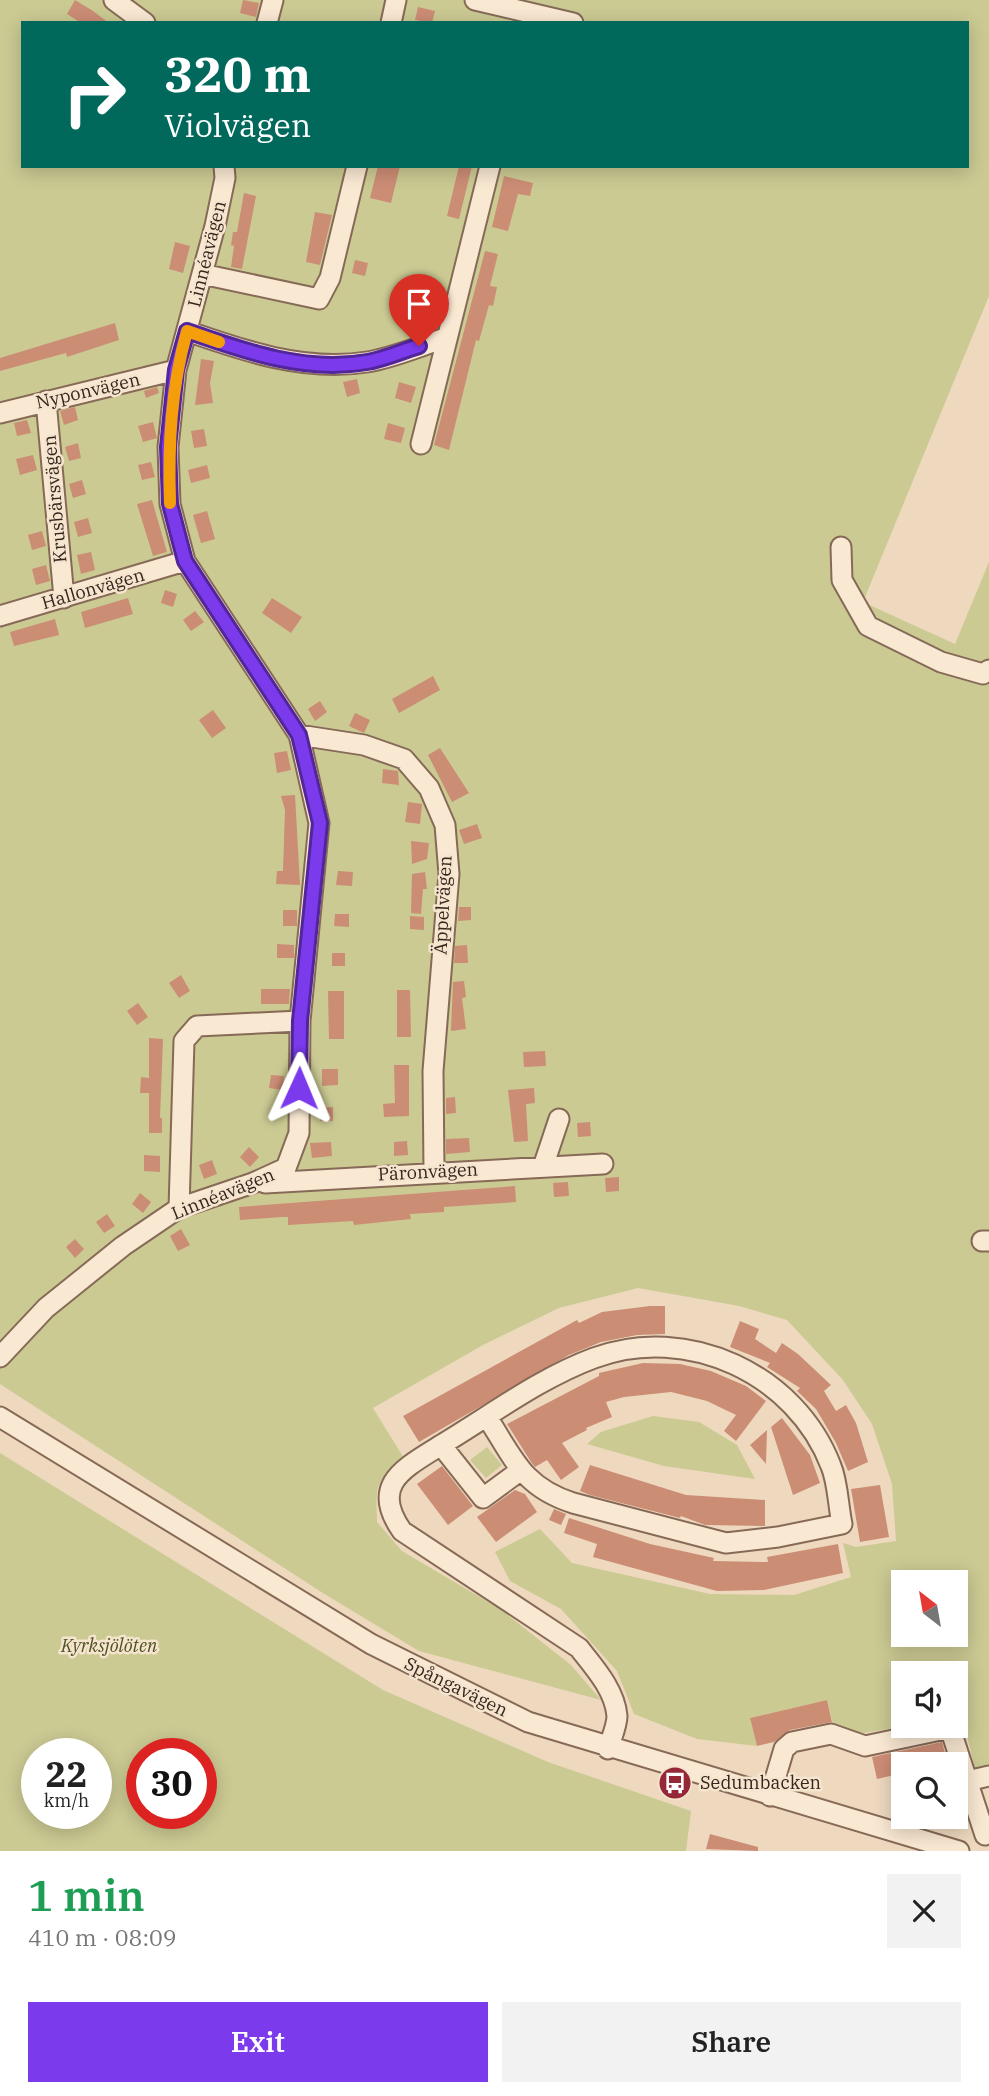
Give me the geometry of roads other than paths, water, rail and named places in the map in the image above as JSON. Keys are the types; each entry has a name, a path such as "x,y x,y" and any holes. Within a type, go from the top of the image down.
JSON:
{"street":[{"path":"114,0 142,21"},
{"path":"268,21 273,0"},
{"path":"391,21 396,0"},
{"path":"475,0 528,18 555,21"},
{"path":"202,274 319,299 330,278 357,168"},
{"path":"421,444 445,338 489,168"},
{"name":"Linnéavägen","path":"0,1357 46,1308 123,1246 179,1208 253,1184 286,1168 299,1133 300,1021 320,823 299,735 185,561 170,504 168,447 176,370 226,170"},
{"path":"187,331 251,354 315,364 367,362 445,338"},
{"name":"Nyponvägen","path":"0,413 176,370"},
{"name":"Krusbärsvägen","path":"46,401 64,598"},
{"path":"841,547 842,580 868,626 941,662 983,674 989,670"},
{"name":"Hallonvägen","path":"0,616 185,561"},
{"name":"Äppelvägen","path":"299,735 364,745 404,759 429,788 445,825 449,874 433,1071 434,1171"},
{"path":"179,1208 184,1041 197,1026 300,1021"},
{"path":"543,1167 559,1119"},
{"name":"Päronvägen","path":"253,1184 434,1171 603,1164"},
{"path":"488,1417 532,1484 550,1496 726,1543 778,1537 842,1524 831,1466 809,1427 774,1386 728,1359 662,1345 596,1357 562,1372 488,1417 442,1445 397,1473 388,1495 390,1514 402,1531 579,1647 600,1674 613,1701 617,1718 608,1749"},
{"name":"Spångavägen","path":"0,1417 371,1644 528,1722 608,1749 959,1851"},
{"path":"442,1445 483,1498 521,1469"},
{"path":"770,1796 784,1749 792,1742 831,1734 864,1746 950,1728 958,1752"},
{"path":"968,1781 989,1776"},
{"path":"968,1784 985,1835"}],"place":[{"name":"Sedumbacken","path":"675,1783"}],"park label":[{"name":"Kyrksjölöten","path":"109,1646"}]}
